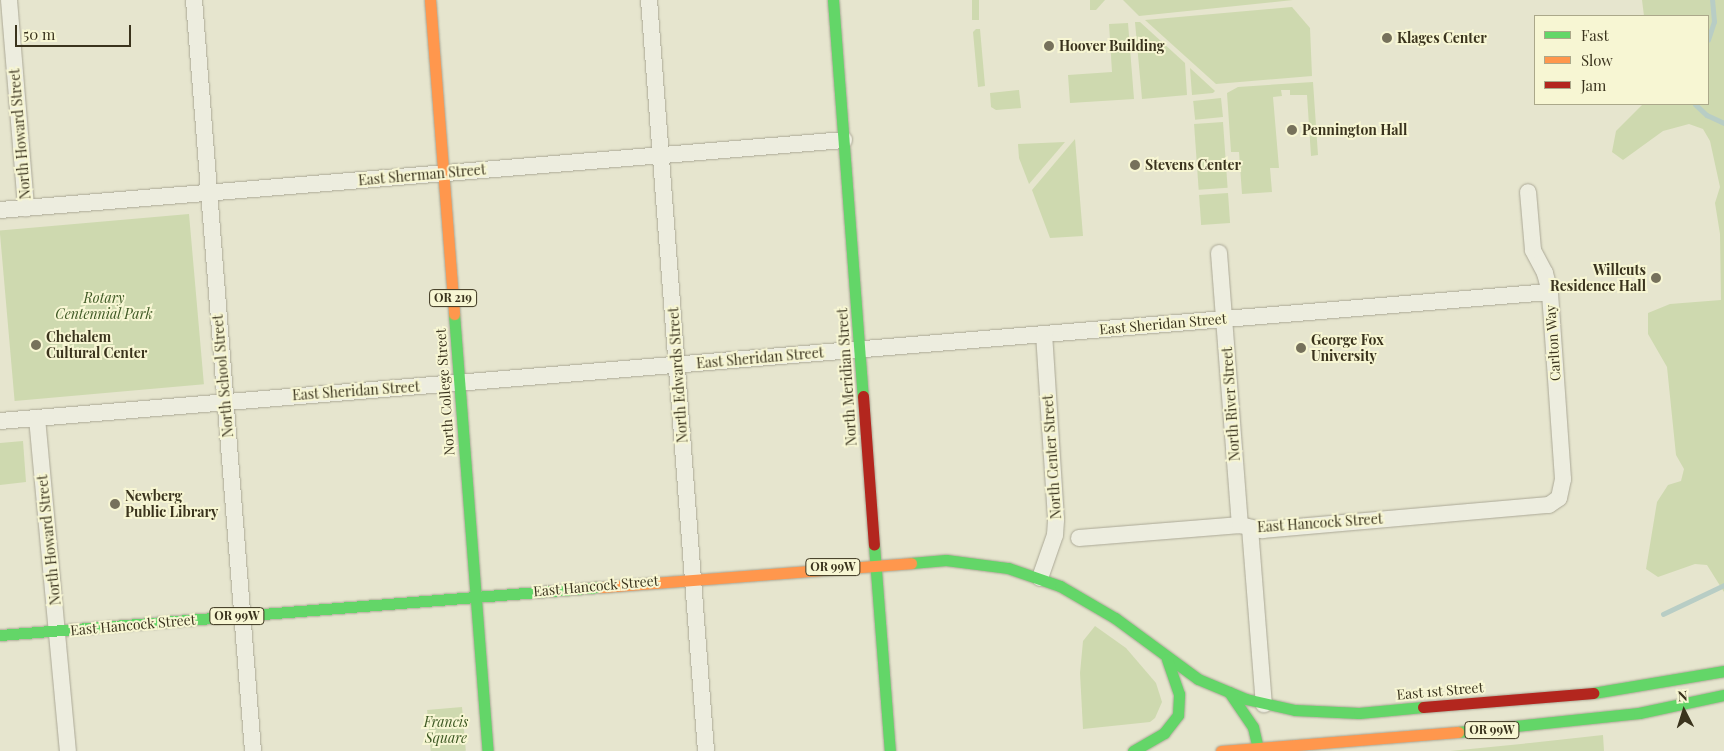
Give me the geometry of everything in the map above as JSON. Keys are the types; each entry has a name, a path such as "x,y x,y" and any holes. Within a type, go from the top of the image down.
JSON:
{"main road":[{"name":"North College Street","path":"430,0 474,596 488,751"},
{"name":"North Meridian Street","path":"834,0 890,751"},
{"name":"East Hancock Street","path":"0,636 876,563 965,561 1008,568 1066,589 1115,618 1167,659"},
{"name":"East 1st Street","path":"1167,659 1198,679 1264,704 1325,713 1359,713 1591,694 1724,671"},
{"path":"1133,751 1164,733 1178,715 1179,694 1167,659"},
{"path":"1229,692 1252,727 1258,750"},
{"name":"OR 99W","path":"1221,751 1258,750 1536,726 1639,713 1724,695"},
{"path":"1326,724 1359,713"},
{"path":"1258,750 1269,738 1290,733"}],"street":[{"name":"North Howard Street","path":"10,0 26,208"},
{"name":"North School Street","path":"194,0 253,751"},
{"name":"North Edwards Street","path":"649,0 706,751"},
{"name":"East Sherman Street","path":"0,210 844,140"},
{"name":"Carlton Way","path":"1528,192 1533,250 1545,273 1550,292 1564,479 1559,498"},
{"name":"North River Street","path":"1219,253 1224,319 1264,704"},
{"name":"East Sheridan Street","path":"0,421 1550,292"},
{"name":"North Center Street","path":"1040,578 1055,535 1056,519 1044,334"},
{"name":"North Howard Street","path":"37,418 68,751"},
{"name":"East Hancock Street","path":"1078,538 1245,526 1262,530 1549,505 1559,498"}],"green space":[{"path":"972,0 979,0 979,20 972,20"},
{"path":"1090,0 1105,0 1096,10 1090,10"},
{"path":"1123,0 1293,0 1139,16"},
{"path":"1642,0 1724,0 1724,592 1707,565 1695,564 1658,577 1646,569 1657,502 1668,485 1681,481 1684,469 1676,455 1667,367 1648,334 1648,313 1670,304 1721,300 1720,234 1715,203 1720,187 1710,141 1703,129 1689,124 1663,131 1623,160 1612,152 1616,131 1642,105 1709,105 1709,15 1644,15"},
{"path":"1292,7 1310,28 1312,76 1216,84 1145,20"},
{"path":"1135,22 1140,22 1185,63 1187,95 1142,99"},
{"path":"1128,23 1134,99 1070,103 1068,75 1112,72 1109,24"},
{"path":"976,29 980,29 985,86 978,87 973,32"},
{"path":"1190,68 1215,91 1213,93 1192,95"},
{"path":"1313,82 1318,155 1311,156 1307,95 1290,95 1290,90 1281,90 1282,96 1273,97 1279,168 1270,168 1272,192 1242,194 1239,152 1231,152 1227,93 1238,87"},
{"path":"1019,90 1021,108 996,110 991,107 990,93"},
{"path":"1221,98 1223,117 1195,120 1193,101"},
{"path":"1223,122 1228,188 1199,190 1194,124"},
{"path":"1075,139 1083,236 1050,238 1032,190"},
{"path":"1065,142 1029,184 1019,158 1018,144"},
{"path":"1228,193 1230,223 1201,225 1199,195"},
{"name":"Rotary Centennial Park","path":"189,214 204,384 15,401 0,231"},
{"path":"23,441 26,482 0,485 0,443"},
{"path":"1095,626 1126,648 1156,683 1162,702 1155,718 1150,722 1083,729 1080,673 1083,641"},
{"name":"Francis Square","path":"462,707 466,751 431,751 427,710"},
{"path":"1603,735 1604,751 1450,751 1530,743"}],"waterway":[{"path":"1709,37 1714,22 1712,0"},
{"path":"1696,105 1707,115 1724,123"},
{"path":"1663,614 1724,585"}],"traffic: fast":[{"path":"833,0 863,396"},
{"path":"454,314 488,751"},
{"path":"874,545 890,751"},
{"path":"911,563 946,560 1008,568 1060,586 1115,618 1198,679 1246,699 1295,710 1359,713 1423,707"},
{"path":"0,635 601,587"},
{"path":"1133,751 1164,733 1178,715 1179,694 1167,659"},
{"path":"1593,693 1724,671"},
{"path":"1229,692 1253,727 1258,748"},
{"path":"1458,732 1639,713 1724,695"}],"traffic: slow":[{"path":"430,0 454,314"},
{"path":"601,587 911,563"},
{"path":"1221,751 1458,732"}],"traffic: jam":[{"path":"863,396 874,545"},
{"path":"1423,707 1593,693"}],"place":[{"name":"Klages Center","path":"1387,38"},
{"name":"Hoover Building","path":"1049,46"},
{"name":"Pennington Hall","path":"1292,130"},
{"name":"Stevens Center","path":"1135,165"},
{"name":"Willcuts Residence Hall","path":"1656,278"},
{"name":"Chehalem Cultural Center","path":"36,345"},
{"name":"George Fox University","path":"1301,348"},
{"name":"Newberg Public Library","path":"115,504"}]}
